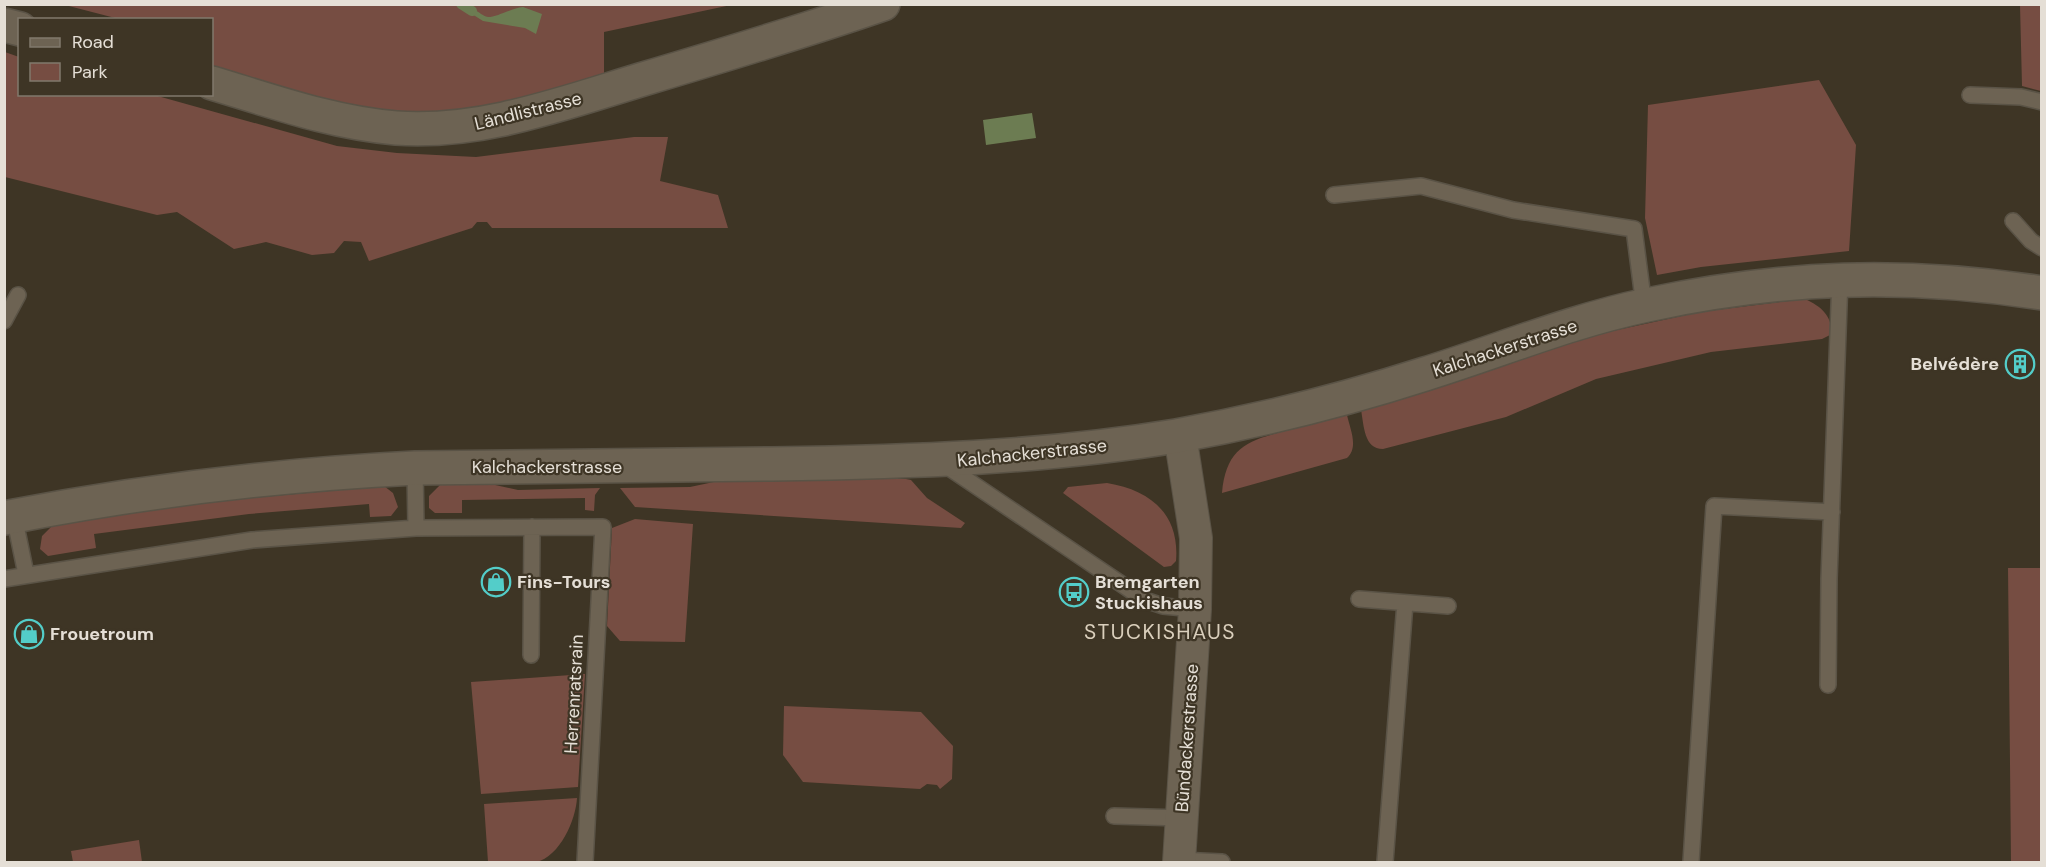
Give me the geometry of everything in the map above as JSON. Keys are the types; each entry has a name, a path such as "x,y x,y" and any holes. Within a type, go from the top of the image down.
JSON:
{"street":[{"name":"Ländlistrasse","path":"213,83 362,125 428,129 470,126 563,104 835,12 883,4"},
{"name":"Kalchackerstrasse","path":"9,517 153,491 335,472 415,468 940,462 1102,447 1180,435 1349,398 1545,333 1644,306 1742,287 1840,278 1936,281 2042,292"},
{"name":"Bündackerstrasse","path":"1179,861 1195,609 1195,526 1180,435"}],"lane":[{"path":"1970,95 2021,97 2042,102"},
{"path":"1334,195 1421,186 1513,210 1634,229 1644,306"},
{"path":"2013,221 2031,241 2042,248"},
{"path":"1828,686 1840,278"},
{"path":"4,321 18,296"},
{"path":"940,462 1145,600 1163,606 1195,609"},
{"path":"415,468 416,528"},
{"path":"1691,862 1714,506 1832,512"},
{"path":"9,517 26,574"},
{"path":"4,579 252,540 416,528 532,527 531,656"},
{"name":"Herrenratsrain","path":"532,527 603,527 585,862"},
{"path":"1359,599 1448,606"},
{"path":"1385,862 1405,603"},
{"path":"1114,816 1181,818"},
{"path":"1179,861 1222,862"}],"green space":[{"path":"65,5 731,5 604,32 604,73 538,94 493,105 426,113 371,109 344,104 213,67 213,18 115,18"},
{"path":"2020,5 2041,5 2041,91 2022,86"},
{"path":"5,52 18,57 18,96 158,96 337,146 397,153 476,157 634,137 668,137 660,181 718,195 728,228 492,228 487,222 477,222 472,228 369,261 361,242 344,241 334,253 312,255 266,242 234,249 177,212 157,215 5,177"},
{"path":"1819,80 1856,145 1849,251 1701,267 1657,275 1645,218 1648,105"},
{"path":"1805,299 1816,305 1828,317 1832,334 1822,339 1711,352 1596,379 1506,417 1383,449 1372,445 1366,436 1361,410 1594,335 1700,312"},
{"path":"1347,415 1353,443 1351,454 1347,458 1222,493 1228,465 1234,455 1251,442"},
{"path":"728,479 906,479 911,480 927,498 965,523 961,528 635,507 620,488 690,487"},
{"path":"486,483 518,490 600,488 595,495 594,511 585,510 585,498 462,500 462,513 435,513 429,508 429,496 440,485"},
{"path":"1107,483 1122,486 1149,498 1159,507 1173,530 1176,544 1176,561 1171,566 1164,567 1063,493 1068,487"},
{"path":"384,486 393,493 398,507 391,516 370,517 369,504 249,514 94,534 96,548 48,556 40,549 42,536 53,525 173,505"},
{"path":"635,519 693,524 685,642 620,641 607,626 612,528"},
{"path":"2008,568 2041,568 2041,862 2011,862"},
{"path":"585,674 578,787 481,794 471,682"},
{"path":"784,706 921,712 953,746 952,779 940,789 937,785 927,784 920,789 803,782 783,755"},
{"path":"577,798 574,816 565,836 545,859 525,864 488,862 484,804"},
{"path":"139,840 142,862 73,862 71,851"}],"shaded area":[{"path":"523,7 542,14 536,34 525,28 483,21 472,14 474,10 492,17"},
{"path":"1032,113 1036,138 986,145 983,120"}],"waterway":[{"path":"461,4 472,11"}],"place":[{"name":"Belvédère","path":"2020,364"},
{"name":"Fins-Tours","path":"496,582"},
{"name":"Bremgarten Stuckishaus","path":"1074,592"},
{"name":"Frouetroum","path":"29,634"}],"district":[{"name":"STUCKISHAUS","path":"1160,632"}]}
